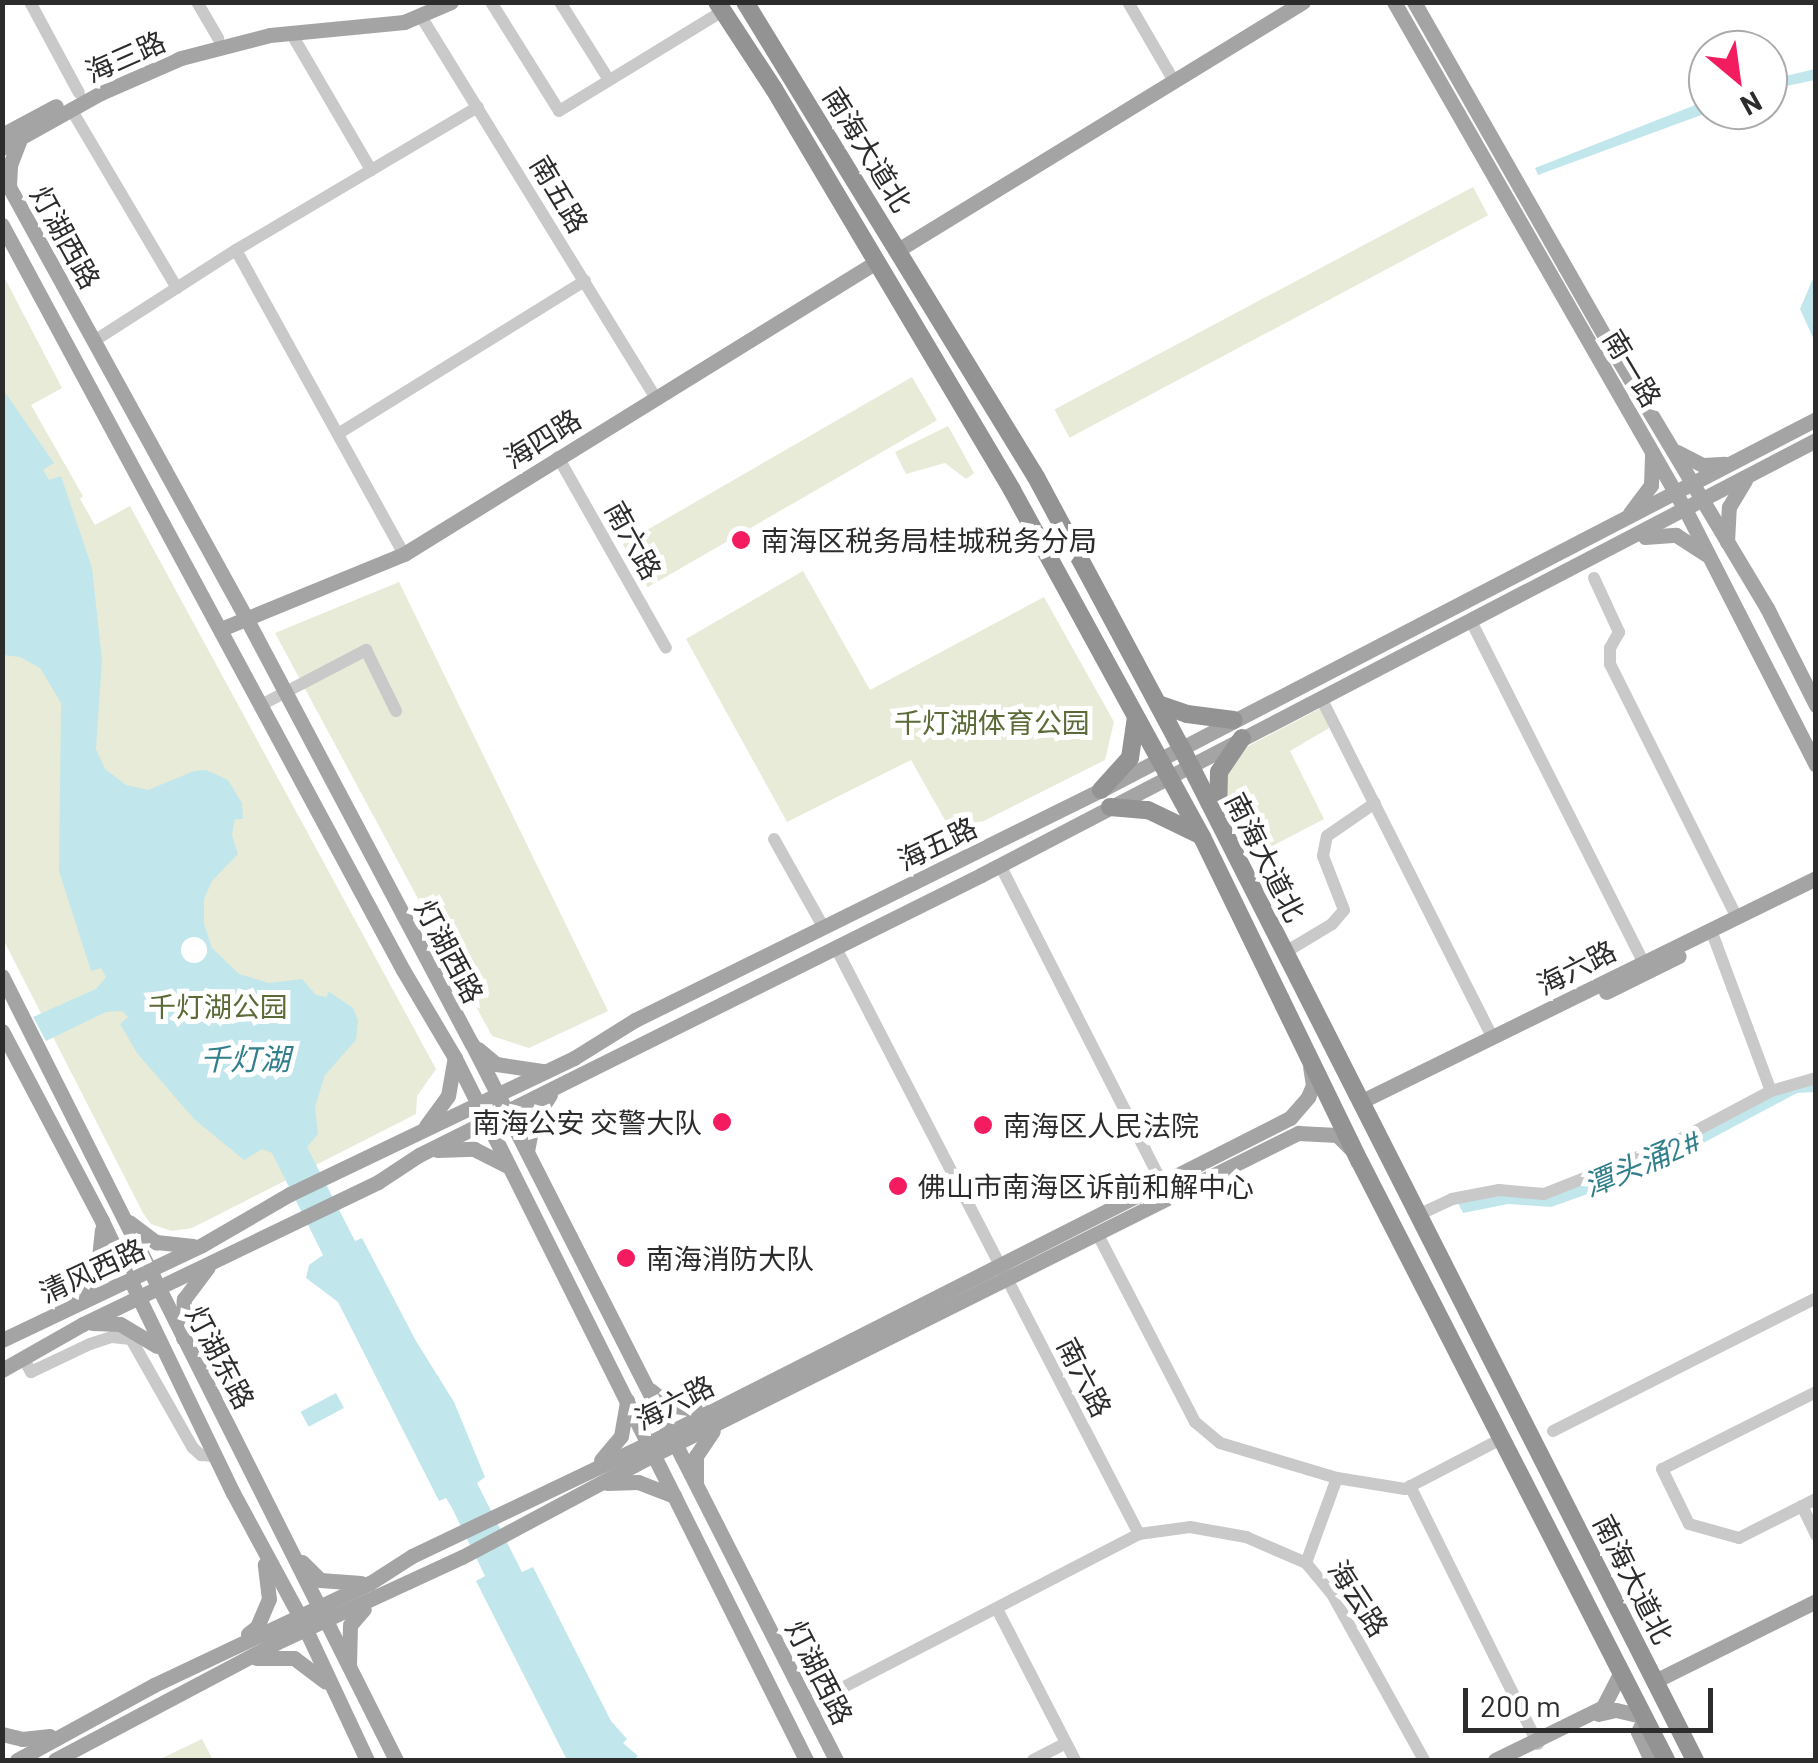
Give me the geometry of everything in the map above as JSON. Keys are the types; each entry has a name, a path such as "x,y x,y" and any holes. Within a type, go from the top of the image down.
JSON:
{"highway":[{"name":"南海大道北","path":"744,2 1036,477 1181,747 1695,1760"},
{"name":"南海大道北","path":"720,7 1012,490 1202,836 1360,1162 1666,1760"},
{"path":"1158,704 1187,714 1234,720"},
{"path":"1136,716 1130,758 1105,798 1166,816 1202,836"},
{"path":"1220,828 1215,788 1226,757 1242,738"},
{"path":"1277,992 1286,979 1298,979"}],"main road":[{"name":"海三路","path":"2,136 79,93 164,55 218,38 284,24 416,10 432,2"},
{"name":"海三路","path":"2,148 71,109 182,58 451,2"},
{"path":"898,250 1303,2"},
{"name":"南一路","path":"1394,2 1652,449 1816,765"},
{"name":"南一路","path":"1414,2 1767,608 1816,704"},
{"path":"6,180 20,138"},
{"name":"灯湖西路","path":"6,180 245,616 472,1044 836,1760"},
{"name":"灯湖西路","path":"2,225 455,1058 806,1760"},
{"name":"海四路","path":"220,629 245,616 302,599 404,554 876,262"},
{"name":"海五路","path":"202,1245 290,1194 547,1071 635,1020 1105,798 1158,758 1816,419"},
{"path":"1105,798 1169,777 1816,440"},
{"path":"1622,520 1651,485 1652,449"},
{"path":"1674,449 1703,465 1734,463"},
{"path":"1728,546 1730,507 1748,477"},
{"path":"1631,538 1676,535 1711,559"},
{"name":"清风西路","path":"2,1370 82,1324 348,1197 428,1150 1000,864 1105,798"},
{"name":"海六路","path":"1362,1106 1816,878"},
{"name":"海六路","path":"1362,1106 1816,888"},
{"name":"灯湖东路","path":"2,976 182,1342 396,1760"},
{"name":"灯湖东路","path":"2,1031 102,1221 136,1298 368,1760"},
{"path":"472,1044 496,1064 547,1071"},
{"path":"1308,1054 1313,1085 1294,1126 1337,1135 1360,1162"},
{"path":"418,1133 448,1096 455,1058"},
{"path":"528,1155 533,1121 555,1088"},
{"name":"海六路","path":"17,1760 298,1614 462,1557 598,1485 652,1448 1003,1272 1162,1183 1294,1126"},
{"name":"海六路","path":"1003,1272 1097,1233 1294,1126"},
{"path":"428,1150 474,1149 507,1167"},
{"path":"120,1212 142,1236 156,1242 202,1245"},
{"path":"74,1306 98,1267 102,1221"},
{"name":"清风西路","path":"2,1340 202,1245"},
{"path":"182,1342 184,1299 212,1262"},
{"path":"82,1324 120,1324 163,1350"},
{"path":"646,1387 684,1411 722,1415 696,1456 696,1486"},
{"path":"589,1469 621,1436 627,1397"},
{"name":"海六路","path":"59,1759 247,1658 324,1622 451,1537 589,1469 652,1448"},
{"path":"598,1485 638,1482 674,1496"},
{"path":"285,1540 320,1580 374,1590 350,1625 350,1674"},
{"path":"238,1644 257,1627 269,1599 263,1551"},
{"path":"277,1576 292,1578 298,1568"},
{"path":"1656,1684 1816,1601"},
{"path":"1656,1684 1816,1609"},
{"path":"247,1658 294,1658 330,1686"},
{"path":"1505,1760 1603,1707 1620,1673"},
{"path":"1496,1760 1604,1711 1643,1718 1638,1732 1652,1760"},
{"path":"2,1734 22,1739 59,1735"}],"street":[{"path":"30,2 79,93"},
{"path":"197,2 218,38"},
{"path":"491,2 559,111 720,7"},
{"path":"560,2 609,80"},
{"path":"1130,3 1174,81"},
{"name":"南五路","path":"416,10 655,396"},
{"path":"291,33 371,170"},
{"path":"94,342 236,250 478,107"},
{"path":"71,109 177,288"},
{"path":"236,250 341,432 404,554"},
{"path":"341,432 584,282"},
{"name":"南六路","path":"558,456 666,648"},
{"path":"1594,578 1619,632 1610,648 1610,664 1736,918"},
{"path":"1471,621 1643,962"},
{"path":"262,705 366,650 396,710"},
{"path":"1322,698 1493,1038"},
{"path":"1284,953 1332,924 1344,910 1323,856 1327,836 1375,804"},
{"path":"774,839 824,928"},
{"path":"1000,864 1162,1183"},
{"path":"1714,938 1771,1090"},
{"name":"南六路","path":"836,948 1139,1534"},
{"path":"1418,1215 1452,1199 1499,1190 1544,1194 1672,1144 1771,1090 1816,1078"},
{"path":"1097,1233 1195,1422 1220,1443 1337,1478 1410,1486 1501,1439"},
{"path":"1553,1431 1816,1298"},
{"path":"24,1359 31,1372 90,1344 112,1337 131,1339 193,1448 201,1455 214,1456"},
{"path":"1816,1392 1662,1469 1690,1524 1739,1538 1816,1499"},
{"path":"1306,1563 1337,1478"},
{"path":"1410,1486 1537,1742"},
{"path":"1802,1506 1816,1535"},
{"name":"海云路","path":"1139,1534 1190,1527 1246,1538 1306,1563 1332,1594 1424,1760"},
{"path":"810,1705 1139,1534"},
{"path":"997,1608 1074,1760"},
{"path":"1033,1760 1066,1743"}],"green space":[{"path":"1473,187 1488,215 1070,438 1054,410"},
{"name":"千灯湖公园","path":"2,273 62,388 31,405 83,496 80,499 95,525 130,506 436,1069 417,1096 416,1114 192,1228 172,1231 151,1224 143,1213 3,939"},
{"path":"912,377 937,420 648,587 623,544"},
{"path":"948,426 974,473 966,479 945,463 906,474 895,452"},
{"name":"千灯湖体育公园","path":"803,571 870,690 1044,597 1114,722 1105,760 954,836 911,760 787,822 686,639"},
{"path":"399,582 608,1011 529,1048 492,1036 275,633"},
{"path":"1321,708 1329,728 1290,751 1324,819 1253,856 1224,798 1223,777 1239,751"},
{"path":"202,1739 213,1760 158,1760"}],"water":[{"path":"1815,69 1815,80 1788,86 1788,75"},
{"path":"1688,108 1688,120 1538,175 1535,168"},
{"path":"1815,274 1814,300 1815,342 1800,309"},
{"name":"千灯湖","path":"2,388 54,463 43,470 49,480 61,476 92,568 102,660 96,749 105,769 126,785 148,790 194,771 206,770 228,780 242,803 243,819 235,819 232,835 238,854 212,881 204,899 204,924 212,948 239,974 269,983 302,979 316,995 327,997 328,991 353,1008 358,1020 356,1040 325,1075 315,1107 318,1134 307,1147 355,1241 362,1238 416,1341 454,1402 485,1477 477,1483 522,1572 533,1567 611,1721 627,1739 623,1743 638,1756 634,1760 567,1760 476,1581 485,1576 452,1508 446,1498 439,1501 338,1302 306,1278 309,1265 323,1255 272,1153 262,1149 244,1160 194,1119 137,1053 120,1024 128,1017 122,1011 106,1012 46,1041 33,1017 96,989 106,977 101,968 91,971 59,871 61,703 40,668 20,657 3,655"},
{"path":"1815,1083 1815,1092 1797,1093 1647,1173 1551,1207 1508,1204 1463,1213 1458,1203 1505,1195 1541,1198 1640,1165 1795,1085"},
{"path":"336,1393 344,1408 309,1427 301,1412"}],"pier":[{"path":"194,937 203,941 207,950 203,959 194,963 185,959 181,950 185,941"}],"place":[{"name":"南海区税务局桂城税务分局","path":"741,540"},
{"name":"南海公安 交警大队","path":"722,1122"},
{"name":"南海区人民法院","path":"983,1125"},
{"name":"佛山市南海区诉前和解中心","path":"898,1186"},
{"name":"南海消防大队","path":"626,1258"}],"water label":[{"name":"潭头涌2#","path":"1642,1162"}]}
